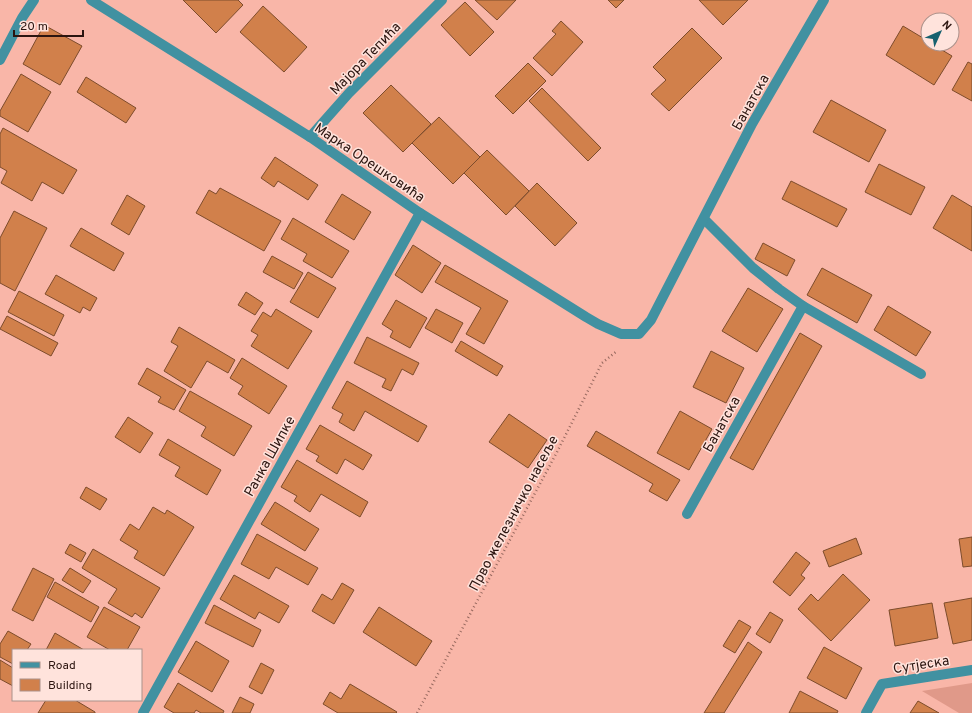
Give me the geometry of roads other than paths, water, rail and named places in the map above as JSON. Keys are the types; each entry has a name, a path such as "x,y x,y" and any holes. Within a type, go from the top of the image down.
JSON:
{"street":[{"path":"0,60 22,18 34,0"},
{"name":"Марка Орешковића","path":"91,0 310,137 420,213 586,317 621,334 638,334"},
{"name":"Мајора Тепића","path":"310,137 348,93 442,0"},
{"name":"Банатска","path":"638,334 652,320 752,124 824,0"},
{"name":"Ранка Шипке","path":"143,713 420,213"},
{"path":"704,219 753,268 779,289 803,306 921,374"},
{"name":"Банатска","path":"687,514 803,306"},
{"name":"Сутјеска","path":"866,713 882,684 972,670"}]}
